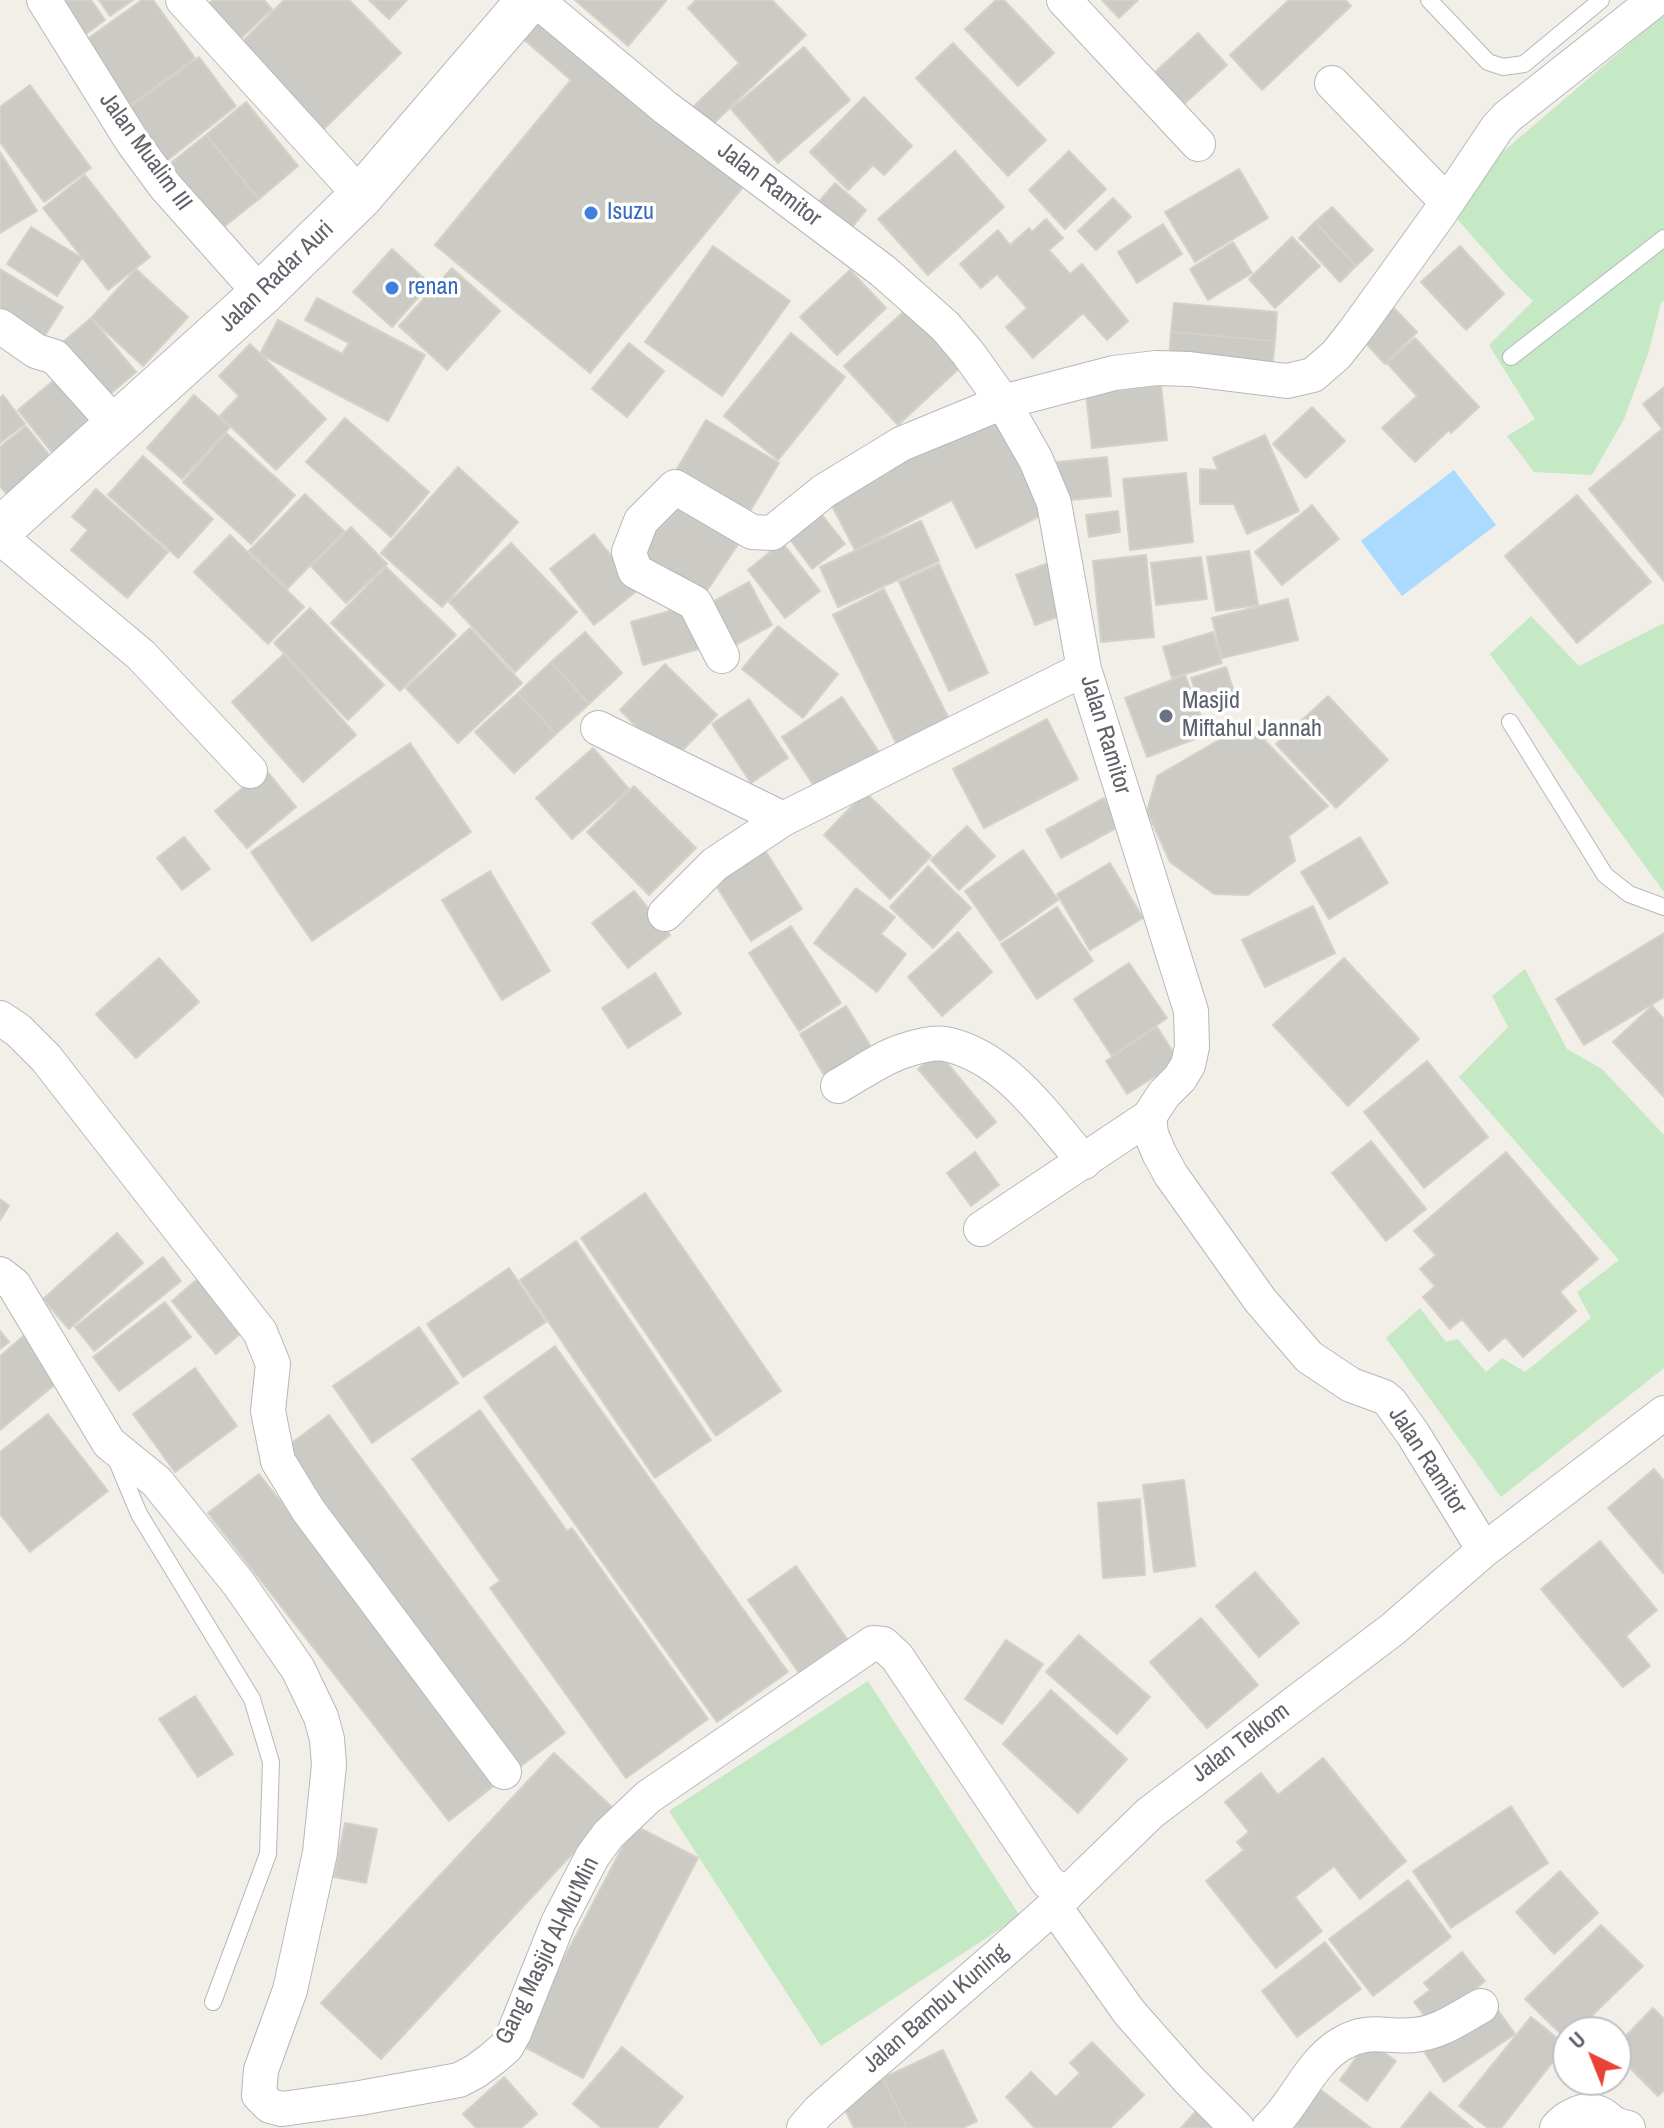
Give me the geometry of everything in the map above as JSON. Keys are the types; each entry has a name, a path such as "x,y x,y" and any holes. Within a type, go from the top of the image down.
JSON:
{"main road":[{"name":"Jalan Radar Auri","path":"0,530 261,294 361,196 529,0"}],"street":[{"name":"Jalan Mualim III","path":"44,0 132,141 165,186 261,294"},
{"path":"183,0 361,196"},
{"name":"Jalan Ramitor","path":"536,0 666,108 883,271 945,326 1003,402 1036,460 1054,503 1084,669 1191,1011 1192,1047 1188,1065 1149,1117 1151,1134 1171,1175 1260,1300 1309,1357 1351,1385 1390,1402 1484,1550"},
{"path":"1064,0 1198,144"},
{"path":"722,656 695,603 635,571 629,552 641,521 675,487 752,532 772,533 824,491 901,444 1003,402 1114,373 1156,368 1204,370 1287,381 1313,375 1336,355 1507,117 1655,0"},
{"path":"1332,83 1447,202"},
{"path":"0,326 36,351 55,357 116,425"},
{"path":"0,537 141,655 250,771"},
{"path":"665,914 715,864 783,819 1084,669"},
{"path":"598,728 783,819"},
{"path":"0,1018 18,1030 46,1058 260,1332 273,1364 268,1411 278,1461 308,1510 504,1772"},
{"path":"838,1086 902,1051 942,1043 975,1054 1005,1075 1038,1107 1084,1162"},
{"path":"981,1229 1149,1117"},
{"name":"Gang Masjid Al-Mu'Min","path":"0,1274 14,1285 109,1443 157,1482 239,1584 298,1669 321,1717 329,1765 327,1804 320,1853 290,1990 261,2070 259,2095 270,2106 282,2109 360,2098 444,2083 476,2071 506,2047 514,2033 558,1923 592,1857 608,1835 648,1797 873,1643 883,1644 897,1657 1060,1900"},
{"name":"Jalan Telkom","path":"1060,1900 1150,1813 1393,1629 1484,1550 1664,1413"},
{"path":"1060,1900 1129,2012 1189,2080 1237,2128"},
{"name":"Jalan Bambu Kuning","path":"816,2123 1060,1900"},
{"path":"1269,2128 1317,2066 1338,2045 1356,2036 1386,2033 1412,2036 1440,2030 1481,2006"},
{"path":"1557,2128 1579,2112 1598,2113 1612,2125 1628,2128"}],"lane":[{"path":"1429,0 1488,62 1503,67 1524,64 1601,0"},
{"path":"1511,357 1664,238"},
{"path":"1510,722 1605,875 1629,894 1664,907"},
{"path":"109,1443 139,1514 252,1699 271,1762 268,1854 213,2002"}],"green space":[{"path":"1664,14 1664,301 1624,419 1592,475 1534,472 1507,436 1535,419 1489,345 1533,301 1443,203"},
{"path":"1531,616 1579,666 1664,623 1664,892 1490,654"},
{"path":"1525,969 1567,1049 1602,1069 1664,1135 1664,1368 1501,1497 1386,1338 1420,1308 1446,1342 1458,1339 1486,1372 1502,1358 1525,1372 1591,1318 1577,1292 1619,1260 1459,1077 1508,1027 1492,996"},
{"path":"868,1681 1020,1916 821,2046 669,1811"}],"water":[{"path":"1454,470 1496,525 1402,596 1361,541"}],"building":[{"path":"52,0 91,0 105,20 79,39"},
{"path":"99,0 133,0 110,16"},
{"path":"142,0 153,0 195,58 129,106 83,42"},
{"path":"213,0 264,0 272,9 238,41 205,7"},
{"path":"284,0 349,0 401,53 322,131 238,46"},
{"path":"369,0 407,0 389,19"},
{"path":"575,0 666,0 666,1 628,46"},
{"path":"696,0 772,0 806,35 711,126 693,107 739,63 688,8"},
{"path":"996,0 1004,0 1054,53 1018,86 965,29"},
{"path":"1102,0 1138,0 1119,18"},
{"path":"1289,0 1345,0 1351,6 1262,90 1230,55"},
{"name":"Isuzu","path":"543,13 748,181 590,373 435,245 571,80 521,37"},
{"path":"1198,33 1227,65 1183,105 1154,73"},
{"path":"953,43 1046,140 1008,176 916,78"},
{"path":"804,47 850,100 778,163 731,109"},
{"path":"199,57 236,106 164,163 126,110"},
{"path":"30,85 91,168 44,202 0,142 0,107"},
{"path":"864,97 912,146 884,175 873,165 848,190 810,152"},
{"path":"246,102 298,166 259,199 206,135"},
{"path":"206,135 259,199 220,230 167,166"},
{"path":"955,151 1004,207 928,275 878,219"},
{"path":"1069,151 1106,189 1065,229 1029,190"},
{"path":"0,152 37,211 0,233"},
{"path":"1239,169 1268,218 1195,262 1165,212"},
{"path":"85,175 150,257 108,290 43,208"},
{"path":"835,183 866,210 848,232 817,204"},
{"path":"1113,198 1131,217 1096,250 1078,231"},
{"path":"1332,207 1373,250 1356,266 1315,222"},
{"path":"1046,219 1063,238 1049,250 1070,274 1082,264 1128,321 1107,340 1083,313 1033,358 1006,327 1027,308 997,274 981,288 960,264 998,230 1010,245 1029,228 1032,232"},
{"path":"1315,222 1356,266 1340,282 1299,238"},
{"path":"1163,224 1182,254 1137,283 1118,252"},
{"path":"31,227 82,258 57,296 7,264"},
{"path":"1292,237 1320,266 1275,308 1249,279"},
{"path":"1233,242 1252,273 1208,300 1190,269"},
{"path":"713,246 790,301 722,396 645,342"},
{"path":"1460,246 1504,294 1466,330 1421,282"},
{"name":"renan","path":"392,249 430,284 392,327 353,292"},
{"path":"452,268 500,311 447,370 399,326"},
{"path":"0,269 63,307 41,342 0,316"},
{"path":"136,269 188,317 143,366 91,318"},
{"path":"850,270 886,308 837,355 800,317"},
{"path":"317,298 425,355 388,421 260,354 278,320 342,354 349,343 305,320"},
{"path":"1174,303 1277,312 1275,341 1171,332"},
{"path":"912,304 965,363 898,425 844,366"},
{"path":"1393,307 1417,332 1385,364 1361,338"},
{"path":"91,318 136,372 103,400 57,347"},
{"path":"1171,332 1275,341 1272,368 1169,358"},
{"path":"791,333 845,377 778,460 724,416"},
{"path":"1415,338 1479,407 1415,462 1382,428 1417,396 1387,363"},
{"path":"629,343 664,371 627,417 592,389"},
{"path":"250,344 326,419 276,470 220,416 239,396 219,376"},
{"path":"65,371 102,416 55,456 18,410"},
{"path":"1161,385 1167,440 1092,448 1086,394"},
{"path":"1664,387 1664,581 1589,489 1662,429 1643,404"},
{"path":"3,395 25,424 0,443 0,398"},
{"path":"194,395 230,427 182,479 147,448"},
{"path":"1312,407 1345,441 1306,478 1273,444"},
{"path":"996,409 1048,512 976,548 952,500 855,550 827,496"},
{"path":"345,418 429,492 391,537 306,462"},
{"path":"706,420 779,463 747,516 674,474"},
{"path":"26,426 54,461 9,497 0,486 0,447"},
{"path":"226,433 295,495 251,544 183,482"},
{"path":"1265,435 1299,511 1247,534 1234,504 1200,504 1200,469 1218,470 1213,458"},
{"path":"143,456 213,519 178,558 108,495"},
{"path":"1107,457 1111,496 1061,501 1057,462"},
{"path":"458,467 518,522 442,607 381,553"},
{"path":"1186,473 1193,542 1130,550 1123,479"},
{"path":"96,489 168,552 127,598 71,550 88,530 72,517"},
{"path":"677,492 743,537 700,601 633,556"},
{"path":"305,494 344,531 287,589 249,551"},
{"path":"1577,495 1651,582 1577,643 1505,556"},
{"path":"1312,505 1339,539 1282,585 1255,552"},
{"path":"815,506 845,544 812,569 783,530"},
{"path":"1118,511 1120,532 1089,537 1086,515"},
{"path":"921,521 939,561 838,607 820,567"},
{"path":"351,527 387,564 346,603 311,566"},
{"path":"594,534 638,590 594,625 550,569"},
{"path":"230,535 304,607 268,644 194,572"},
{"path":"782,542 820,591 785,618 748,570"},
{"path":"511,543 577,612 515,672 449,602"},
{"path":"1249,551 1258,605 1216,611 1207,557"},
{"path":"1146,555 1154,637 1101,642 1093,561"},
{"path":"1201,557 1207,599 1156,605 1151,563"},
{"path":"1054,561 1073,611 1035,625 1016,575"},
{"path":"939,564 988,673 949,691 899,582"},
{"path":"386,567 456,635 400,691 331,623"},
{"path":"749,582 772,625 728,649 705,606"},
{"path":"884,589 953,727 901,753 833,615"},
{"path":"1288,599 1298,640 1222,658 1212,618"},
{"path":"694,604 706,647 643,665 631,622"},
{"path":"310,608 384,685 348,720 274,643"},
{"path":"778,626 838,674 803,718 742,669"},
{"path":"470,628 522,683 458,743 406,688"},
{"path":"585,632 622,673 589,704 551,662"},
{"path":"1213,632 1222,663 1172,678 1163,647"},
{"path":"284,654 356,735 303,782 232,702"},
{"path":"551,662 589,704 556,734 518,693"},
{"path":"665,664 717,715 671,762 620,710"},
{"path":"1226,667 1236,698 1201,709 1191,678"},
{"name":"Masjid Miftahul Jannah","path":"1185,675 1208,734 1147,757 1125,698"},
{"path":"518,693 556,734 514,773 475,732"},
{"path":"1328,696 1388,760 1336,808 1276,744"},
{"path":"842,697 879,752 818,792 782,737"},
{"path":"749,699 788,758 751,783 712,724"},
{"path":"1047,719 1078,779 984,828 953,769"},
{"path":"1248,723 1328,806 1289,836 1295,861 1248,895 1214,894 1170,862 1147,811 1157,776"},
{"path":"410,743 471,832 312,941 251,852"},
{"path":"593,748 629,789 572,839 536,798"},
{"path":"265,769 296,807 247,848 215,811"},
{"path":"634,786 696,848 649,895 587,832"},
{"path":"865,792 931,856 890,899 824,835"},
{"path":"1104,798 1120,826 1061,858 1046,830"},
{"path":"967,826 995,856 959,890 931,860"},
{"path":"184,837 210,869 182,890 157,858"},
{"path":"1360,837 1388,883 1329,919 1301,872"},
{"path":"761,844 802,909 751,941 710,876"},
{"path":"1023,850 1058,900 1000,941 965,891"},
{"path":"1110,863 1143,918 1090,950 1057,894"},
{"path":"928,866 971,908 933,948 890,907"},
{"path":"490,871 550,971 502,1000 442,900"},
{"path":"856,888 895,917 881,934 906,954 877,992 814,943"},
{"path":"634,891 670,935 628,968 592,923"},
{"path":"1313,906 1335,953 1265,987 1242,940"},
{"path":"1057,907 1093,961 1037,999 1001,944"},
{"path":"791,926 841,1003 799,1031 749,953"},
{"path":"958,932 992,972 942,1016 908,977"},
{"path":"1664,933 1664,997 1584,1045 1556,999"},
{"path":"159,958 199,1002 136,1058 96,1014"},
{"path":"1344,958 1419,1039 1348,1106 1273,1025"},
{"path":"1129,963 1167,1018 1112,1056 1074,999"},
{"path":"655,973 681,1014 628,1048 602,1008"},
{"path":"846,1006 871,1047 824,1075 800,1034"},
{"path":"1652,1006 1664,1019 1664,1097 1613,1042"},
{"path":"1157,1027 1179,1061 1127,1094 1106,1061"},
{"path":"938,1052 996,1122 977,1138 918,1069"},
{"path":"1427,1061 1488,1137 1424,1188 1364,1112"},
{"path":"1371,1141 1426,1209 1386,1241 1332,1173"},
{"path":"975,1152 999,1185 971,1206 947,1173"},
{"path":"1506,1152 1598,1259 1560,1292 1576,1311 1523,1357 1505,1337 1489,1351 1462,1319 1450,1329 1423,1297 1435,1286 1420,1269 1436,1255 1414,1231"},
{"path":"645,1193 781,1391 716,1436 581,1238"},
{"path":"0,1199 9,1206 0,1220"},
{"path":"117,1233 143,1263 69,1329 43,1299"},
{"path":"576,1241 711,1440 655,1478 520,1280"},
{"path":"163,1257 181,1281 94,1351 75,1327"},
{"path":"509,1268 546,1322 463,1377 427,1324"},
{"path":"201,1276 246,1329 216,1354 172,1301"},
{"path":"165,1302 191,1337 119,1391 93,1357"},
{"path":"419,1327 458,1383 372,1443 333,1386"},
{"path":"0,1331 9,1342 0,1349"},
{"path":"27,1333 64,1377 0,1430 0,1356"},
{"path":"555,1346 788,1672 717,1722 484,1397"},
{"path":"195,1368 237,1426 175,1472 133,1414"},
{"path":"480,1410 567,1531 572,1528 708,1719 626,1778 490,1588 500,1581 412,1459"},
{"path":"48,1414 108,1491 30,1552 0,1514 0,1452"},
{"path":"329,1415 565,1733 513,1772 277,1454"},
{"path":"1654,1469 1664,1481 1663,1573 1608,1508"},
{"path":"259,1474 500,1781 449,1821 208,1513"},
{"path":"1184,1480 1195,1566 1154,1572 1143,1485"},
{"path":"1140,1499 1145,1575 1103,1578 1098,1503"},
{"path":"1600,1541 1657,1610 1626,1636 1650,1666 1623,1687 1541,1589"},
{"path":"796,1566 847,1639 799,1673 748,1600"},
{"path":"1255,1572 1299,1623 1259,1657 1216,1606"},
{"path":"1201,1618 1258,1685 1207,1728 1150,1662"},
{"path":"1079,1635 1150,1697 1117,1734 1046,1672"},
{"path":"1006,1640 1043,1664 1002,1724 965,1699"},
{"path":"1051,1690 1127,1759 1078,1813 1003,1744"},
{"path":"195,1696 233,1754 198,1777 159,1719"},
{"path":"554,1753 614,1809 381,2059 321,2003"},
{"path":"1323,1758 1406,1861 1360,1899 1334,1866 1295,1897 1322,1931 1276,1968 1206,1881 1244,1850 1237,1842 1249,1832 1225,1802 1261,1773 1278,1795"},
{"path":"1511,1806 1548,1863 1451,1928 1413,1871"},
{"path":"345,1823 377,1829 366,1883 334,1877"},
{"path":"634,1825 698,1858 583,2078 519,2044"},
{"path":"1560,1871 1598,1913 1554,1954 1516,1912"},
{"path":"1408,1880 1451,1937 1373,1996 1329,1939"},
{"path":"1601,1925 1643,1966 1591,2016 1552,2016 1552,2025 1525,1999"},
{"path":"1325,1942 1361,1989 1297,2037 1262,1991"},
{"path":"1462,1952 1485,1981 1431,2024 1414,2002 1430,1990 1424,1983"},
{"path":"1495,2006 1515,2034 1444,2082 1425,2053"},
{"path":"1653,2008 1664,2019 1664,2090 1658,2096 1632,2070 1632,2030"},
{"path":"1531,2017 1552,2034 1552,2063 1501,2128 1488,2128 1459,2106"},
{"path":"1368,2041 1396,2061 1367,2101 1340,2080"},
{"path":"1092,2042 1144,2095 1110,2128 1035,2128 1006,2097 1031,2072 1056,2097 1080,2073 1070,2063"},
{"path":"622,2047 683,2097 657,2128 602,2128 573,2104"},
{"path":"943,2050 977,2121 963,2128 907,2128 883,2078"},
{"path":"504,2077 537,2114 521,2128 476,2128 463,2114"},
{"path":"883,2078 907,2128 854,2128 840,2099"},
{"path":"1317,2087 1371,2128 1285,2128"},
{"path":"1430,2092 1473,2128 1401,2128"},
{"path":"1198,2109 1220,2128 1181,2128"}],"place":[{"name":"Isuzu","path":"591,213"},
{"name":"renan","path":"392,288"},
{"name":"Masjid Miftahul Jannah","path":"1166,716"}]}
